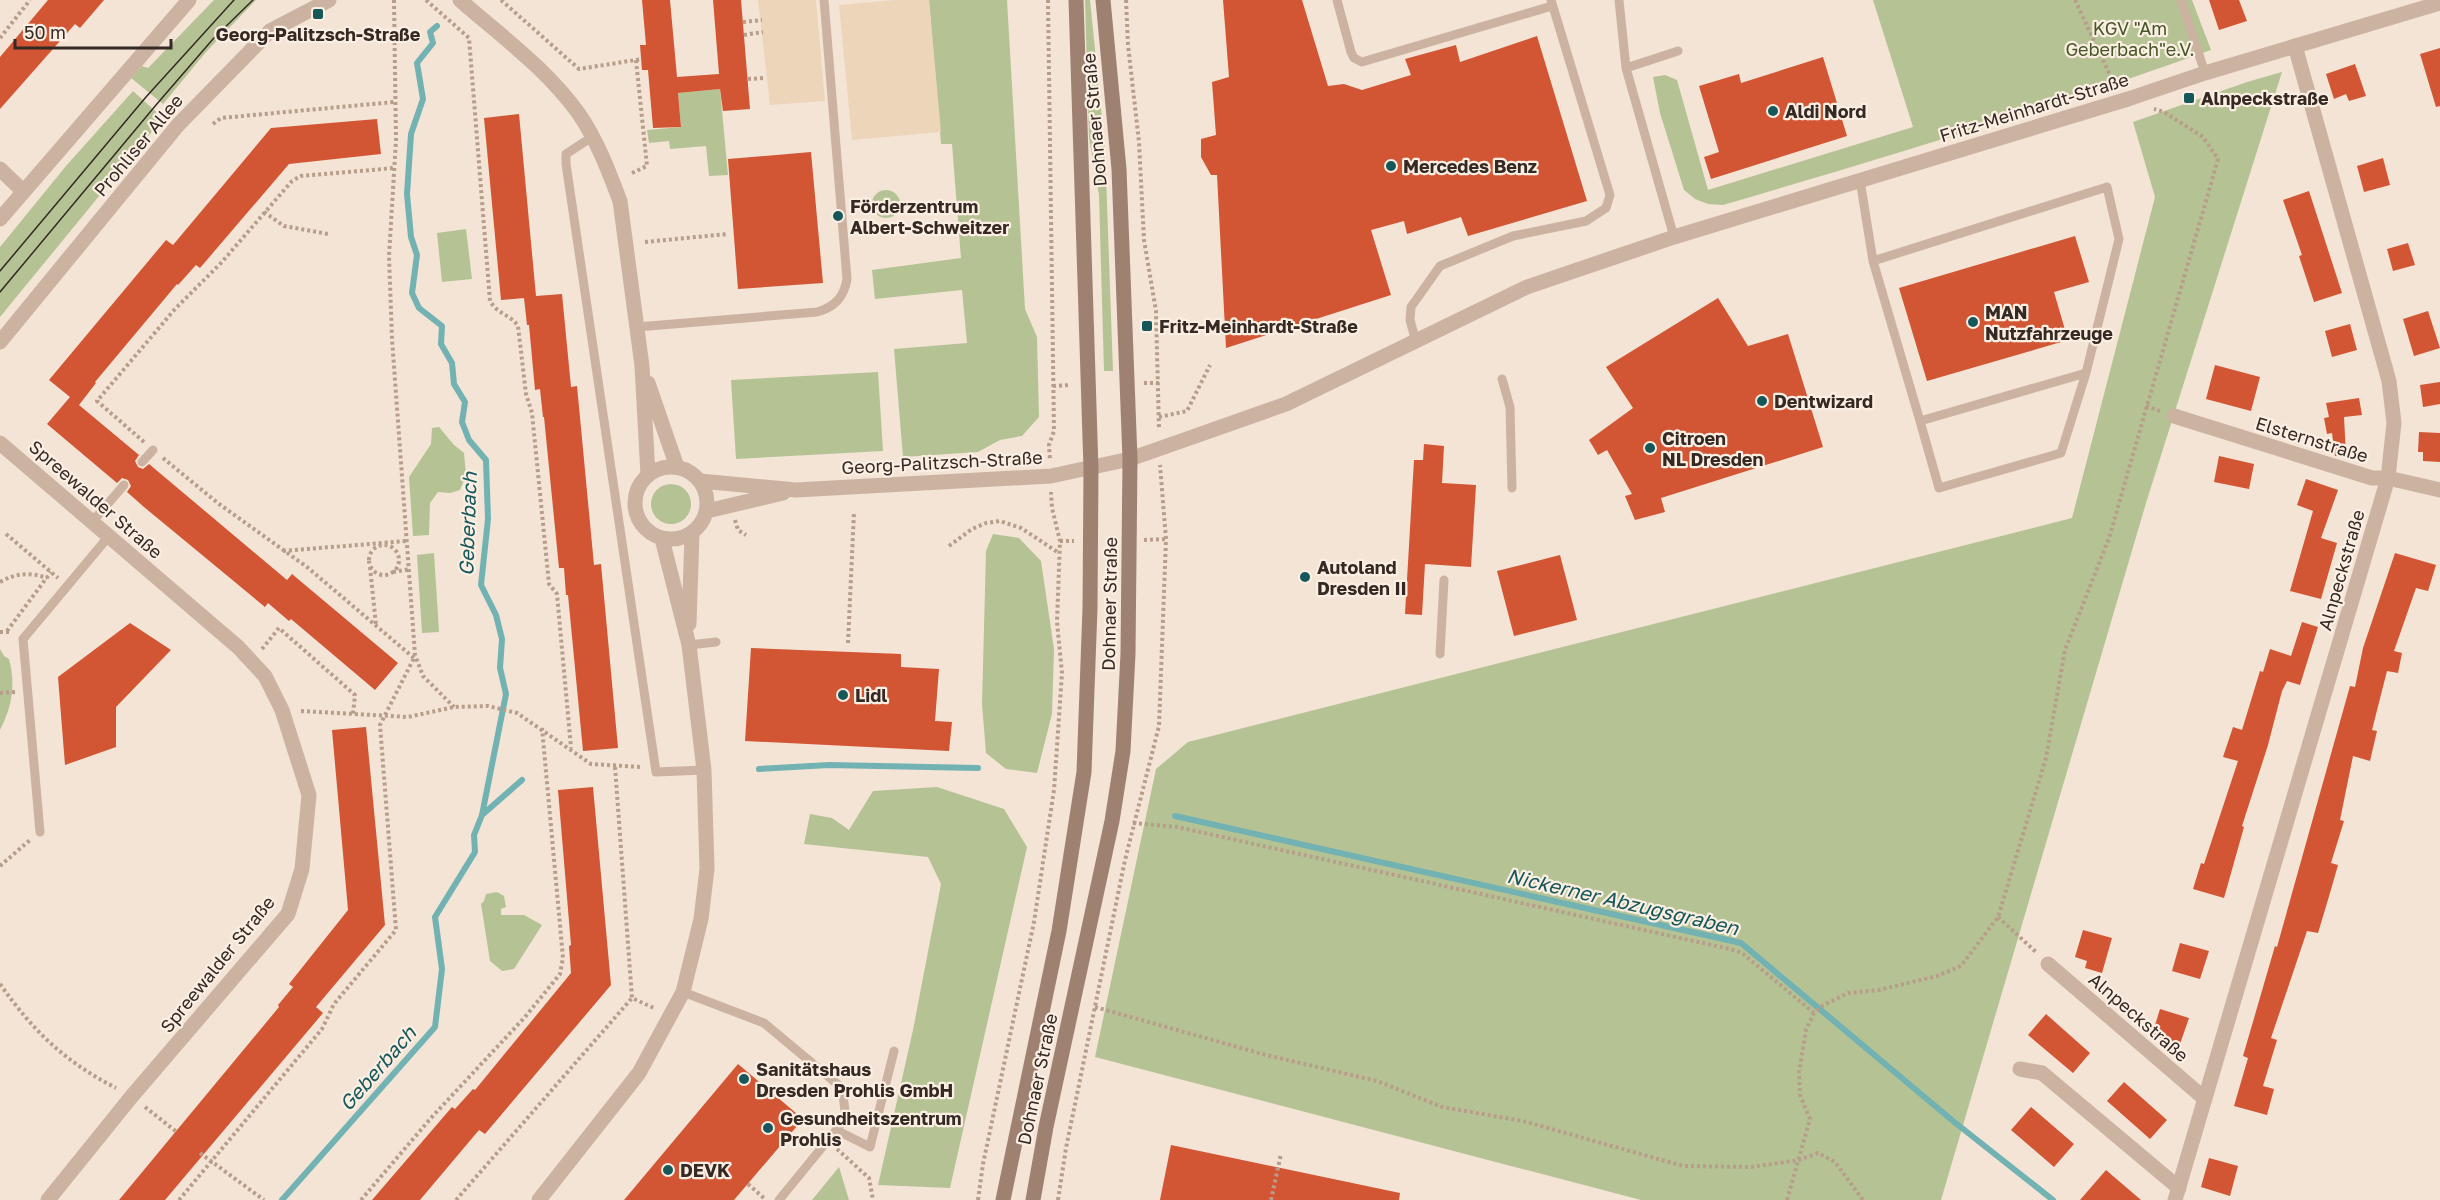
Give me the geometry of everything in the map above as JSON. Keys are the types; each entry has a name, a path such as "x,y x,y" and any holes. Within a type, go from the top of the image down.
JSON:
{"main road":[{"name":"Dohnaer Straße","path":"1003,1200 1059,931 1084,772 1090,608 1090,469 1076,0"},
{"name":"Dohnaer Straße","path":"1033,1200 1046,1127 1112,821 1123,751 1128,654 1130,459 1119,169 1103,0"}],"street":[{"path":"0,219 189,0"},
{"name":"Prohliser Allee","path":"0,342 178,125 270,31 329,0"},
{"path":"460,0 549,78 580,115 620,201 642,366 648,476"},
{"name":"Fritz-Meinhardt-Straße","path":"1090,469 1159,450 1286,404 1527,287 1674,237 2440,3"},
{"name":"Alnpeckstraße","path":"2020,1069 2042,1073 2177,1194 2388,478 2394,423 2389,381 2295,46"},
{"path":"0,170 23,191"},
{"path":"642,366 677,467 655,470 638,488 635,512 645,529 662,539 679,539 692,534 700,526 707,511 706,492 700,482"},
{"name":"Elsternstraße","path":"2174,416 2372,478 2388,478 2440,490"},
{"name":"Spreewalder Straße","path":"0,443 252,661 265,676 282,710 309,795 302,869 288,914 132,1096 48,1200"},
{"name":"Georg-Palitzsch-Straße","path":"677,467 691,472 700,482 796,490 1051,476 1090,469"},
{"name":"Georg-Palitzsch-Straße","path":"707,511 796,490"},
{"path":"689,645 692,534"},
{"path":"539,1200 639,1073 683,992 701,919 707,869 704,770 689,645 662,539"},
{"name":"Alnpeckstraße","path":"2048,964 2205,1099"}],"lane":[{"path":"637,327 817,312 826,309 841,297 845,290 846,268 824,0"},
{"path":"1337,0 1351,52 1354,58 1362,62 1551,3 1610,195 1606,208 1586,221 1513,237 1440,266 1411,307 1410,320 1416,342"},
{"path":"1618,0 1626,68 1674,237"},
{"path":"2181,0 2205,73"},
{"path":"1626,68 1678,51"},
{"path":"592,137 566,154 566,164 656,772 704,770"},
{"path":"1860,180 1873,261 1939,488 2061,453 2086,373 2119,239 2108,187 1873,261"},
{"path":"1920,421 2086,373"},
{"path":"1502,379 1510,407 1512,488"},
{"path":"142,462 153,450"},
{"path":"92,522 124,485"},
{"path":"40,832 23,639 109,536"},
{"path":"1440,654 1444,580"},
{"path":"689,645 716,642"},
{"path":"683,992 764,1023 842,1088 846,1118 779,1200"},
{"path":"836,1130 870,1147 894,1051"}],"path":[{"path":"0,38 30,0"},
{"path":"394,0 394,168 389,256 414,656 423,676 454,707"},
{"path":"426,0 469,38 490,301 495,310 514,320 518,326 526,394 532,412 549,585 557,594 571,748"},
{"path":"501,0 579,69 639,60 646,166 632,173"},
{"path":"978,1200 983,1164 1034,922 1054,789 1062,673 1057,622 1060,541 1052,508 1049,445 1054,431 1048,0"},
{"path":"1126,0 1128,45 1139,142 1144,240 1156,311 1159,450"},
{"path":"1787,1200 1810,1119 1800,1095 1799,1072 1806,1030 1814,1013 1822,1006 1848,993 1891,988 1937,976 1961,966 1998,916 2046,758 2066,650 2109,538 2218,159 2203,137 2164,112 2125,100 2075,0"},
{"path":"743,22 762,20"},
{"path":"744,34 763,32"},
{"path":"748,79 765,78"},
{"path":"213,124 221,118 394,102"},
{"path":"394,168 301,176 285,187 221,263 175,309 97,401 219,504 307,567 414,656"},
{"path":"264,212 284,226 328,234"},
{"path":"645,242 727,234"},
{"path":"1159,417 1187,411 1210,365"},
{"path":"848,643 854,512"},
{"path":"734,515 738,530 746,536"},
{"path":"949,546 972,529 986,523 1000,521 1021,528 1059,553"},
{"path":"6,534 68,586"},
{"path":"282,551 383,545 406,541"},
{"path":"367,545 376,626"},
{"path":"390,573 398,564 399,558 392,547 383,545 374,549 370,554 370,564 378,573 390,573 410,568"},
{"path":"7,632 51,572"},
{"path":"0,582 22,574 35,574 47,578"},
{"path":"252,661 279,628 355,695 353,714"},
{"path":"179,1200 322,1029 334,1004 396,930 380,724 414,656"},
{"path":"282,710 408,717 454,707 488,706 517,713 542,728 591,764 615,767 645,766 656,772"},
{"path":"361,1200 431,1118 518,1025 560,974 563,958 542,728"},
{"path":"456,1200 632,998 615,767"},
{"path":"1112,821 1177,827 1730,948 1742,953 1814,1013"},
{"path":"0,866 40,832"},
{"path":"1998,916 2048,964"},
{"path":"0,984 22,1015 59,1053 97,1078 132,1096 178,1133"},
{"path":"632,998 670,1015"},
{"path":"1095,1007 1266,1055 1377,1081 1442,1107 1523,1121 1683,1166 1751,1167 1799,1160 1818,1153 1835,1162 1863,1200"},
{"path":"828,1140 869,1178 873,1200"},
{"path":"200,1153 264,1200"},
{"path":"1271,1200 1281,1154"},
{"path":"748,1184 766,1200"}],"green space":[{"path":"214,0 256,0 206,52 163,104 131,78 142,66 148,68"},
{"path":"929,0 1007,0 1025,309 1037,337 1039,417 1022,436 1000,440 978,452 903,457 894,349 967,343 962,290 875,299 872,270 961,258 952,144 941,144"},
{"path":"1085,0 1090,0 1105,148 1113,371 1104,371 1099,195 1089,138"},
{"name":"KGV \"Am Geberbach\"e.V.","path":"1873,0 2192,0 2211,50 1968,131 1723,205 1708,204 1695,199 1684,190 1660,113 1653,77 1665,75 1677,80 1708,190 1913,127"},
{"path":"2282,72 2146,503 1941,1200 1641,1200 1095,1057 1156,769 1188,742 2072,518 2155,197 2133,122"},
{"path":"720,89 728,175 709,176 706,146 670,149 669,141 649,143 647,130 681,127 678,93"},
{"path":"133,91 163,118 0,317 0,247 66,166"},
{"path":"886,190 896,194 900,204 896,214 886,218 876,214 872,204 876,194"},
{"path":"466,229 472,279 442,282 437,233"},
{"path":"878,372 883,451 736,459 731,380"},
{"path":"439,427 464,453 466,475 460,490 450,493 438,492 430,503 429,535 413,536 409,477 431,444 432,428"},
{"path":"671,484 685,490 691,504 685,518 671,524 657,518 651,504 657,490"},
{"path":"993,534 1019,538 1041,561 1054,649 1052,714 1037,773 1006,769 986,753 982,704 986,551"},
{"path":"434,553 439,632 422,633 417,555"},
{"path":"0,649 9,659 12,696 0,730"},
{"path":"937,787 1004,809 1027,847 950,1188 878,1185 913,1030 941,884 928,857 804,844 810,814 832,818 849,830 873,791"},
{"path":"497,892 504,896 506,907 501,909 501,915 524,915 542,925 514,969 502,971 490,961 481,904 486,894"},
{"path":"839,1167 849,1200 812,1200"}],"shaded area":[{"path":"758,0 816,0 825,101 770,105"},
{"path":"895,0 929,0 941,132 852,140 839,5"}],"building":[{"path":"48,0 104,0 80,28 75,24 0,109 0,57"},
{"path":"642,0 670,0 677,77 719,74 713,0 741,0 750,109 723,111 720,89 678,93 681,127 653,128 648,70 642,70 640,45 646,45"},
{"name":"Mercedes Benz","path":"1223,0 1302,0 1328,86 1344,84 1362,90 1411,75 1405,59 1456,45 1460,62 1537,36 1587,201 1468,236 1461,217 1407,234 1404,221 1371,230 1391,295 1226,348 1217,175 1211,175 1201,157 1201,139 1216,135 1212,82 1229,77"},
{"path":"2209,0 2239,0 2247,21 2219,30"},
{"path":"2440,48 2440,106 2436,107 2420,54"},
{"name":"Aldi Nord","path":"1823,57 1847,136 1711,179 1704,157 1719,152 1699,86 1739,74 1741,83"},
{"path":"2355,64 2366,96 2349,101 2346,94 2334,99 2326,74"},
{"path":"519,114 536,296 562,294 571,387 577,386 594,565 601,564 618,748 583,751 568,595 566,595 564,568 559,568 544,417 540,389 535,390 529,325 527,325 524,298 501,300 484,118"},
{"path":"377,119 381,154 289,164 200,268 196,265 177,284 95,382 79,405 139,455 135,461 138,467 143,469 149,464 287,580 292,574 398,663 375,690 291,619 289,621 268,603 265,607 144,507 127,492 131,486 128,480 122,478 117,483 47,424 70,397 49,380 166,240 173,245 271,128"},
{"path":"811,152 823,283 738,289 728,159"},
{"path":"2383,158 2390,185 2364,192 2357,166"},
{"path":"2309,191 2342,293 2314,302 2299,256 2302,255 2283,200"},
{"path":"2075,236 2089,282 2054,292 2068,340 1927,381 1899,288"},
{"path":"2408,243 2415,265 2393,271 2387,249"},
{"path":"1718,298 1748,346 1788,334 1823,447 1661,498 1665,512 1635,520 1625,496 1632,494 1607,450 1598,455 1589,440 1633,408 1606,367"},
{"path":"2428,311 2440,348 2414,356 2403,319"},
{"path":"2350,324 2357,350 2332,357 2325,331"},
{"path":"2215,365 2260,377 2251,411 2206,399"},
{"path":"2440,382 2440,404 2423,407 2420,385"},
{"path":"2359,398 2362,415 2344,417 2346,455 2335,456 2332,433 2327,434 2324,418 2329,417 2326,403"},
{"path":"2419,432 2440,433 2440,462 2423,461 2423,452 2418,452"},
{"path":"1424,444 1444,446 1442,483 1476,485 1471,567 1425,564 1422,615 1405,614 1414,460 1423,460"},
{"path":"2219,456 2254,464 2249,489 2214,482"},
{"path":"2306,479 2338,490 2321,538 2337,543 2321,599 2290,591 2313,511 2297,505"},
{"path":"2395,553 2436,565 2428,591 2416,588 2394,651 2402,653 2398,673 2387,671 2372,730 2377,731 2370,761 2353,756 2340,820 2344,821 2331,863 2338,865 2330,893 2318,933 2307,931 2271,1038 2277,1040 2263,1086 2274,1089 2267,1115 2234,1106 2248,1058 2243,1056 2275,946 2277,947 2350,686 2355,687 2363,648"},
{"path":"1560,555 1577,620 1514,636 1497,571"},
{"path":"2302,622 2318,627 2300,685 2287,681 2282,691 2268,745 2242,826 2244,827 2224,898 2193,889 2201,863 2204,864 2238,761 2223,757 2233,727 2242,730 2260,671 2263,672 2270,649 2291,656"},
{"path":"130,623 171,650 116,707 116,747 65,765 58,677"},
{"name":"Lidl","path":"751,648 901,654 901,667 939,669 935,721 952,722 949,751 745,741"},
{"path":"366,727 385,925 316,1007 323,1013 165,1200 119,1200 279,1007 278,1005 293,987 289,984 348,910 332,730"},
{"path":"593,787 611,985 485,1134 479,1130 420,1200 372,1200 452,1107 455,1109 473,1089 475,1090 571,973 569,946 571,945 558,790"},
{"path":"2083,930 2112,938 2102,973 2085,968 2087,961 2075,957"},
{"path":"2180,943 2209,951 2200,979 2172,971"},
{"path":"2160,1009 2189,1018 2180,1044 2152,1035"},
{"path":"2046,1014 2090,1053 2073,1073 2028,1035"},
{"name":"Gesundheitszentrum Prohlis","path":"738,1064 803,1119 734,1200 624,1200"},
{"path":"2124,1082 2167,1120 2150,1139 2107,1101"},
{"path":"2031,1107 2074,1144 2054,1167 2011,1130"},
{"path":"1171,1145 1400,1193 1399,1200 1160,1200"},
{"path":"2209,1158 2238,1166 2230,1196 2201,1187"},
{"path":"2106,1170 2141,1200 2080,1200"}],"waterway":[{"name":"Geberbach","path":"282,1200 435,1027 442,969 435,917 475,852 474,835 482,815 506,694 500,668 502,639 496,615 481,585 488,519 486,460 469,440 462,422 465,402 454,384 452,363 441,344 442,326 419,308 412,293 417,255 411,237 407,194 411,134 423,99 417,63 433,43 430,32 437,26"},
{"path":"759,769 829,765 978,768"},
{"path":"482,815 522,780"},
{"name":"Nickerner Abzugsgraben","path":"1175,816 1741,943 1953,1121 2053,1200"}],"tram line":[{"path":"0,271 146,97 234,0"},
{"path":"0,292 213,39 253,0"}],"place":[{"name":"Georg-Palitzsch-Straße","path":"318,14"},
{"name":"Alnpeckstraße","path":"2189,98"},
{"name":"Aldi Nord","path":"1773,111"},
{"name":"Mercedes Benz","path":"1391,166"},
{"name":"Förderzentrum Albert-Schweitzer","path":"838,216"},
{"name":"MAN Nutzfahrzeuge","path":"1973,322"},
{"name":"Fritz-Meinhardt-Straße","path":"1147,326"},
{"name":"Dentwizard","path":"1762,401"},
{"name":"Citroen NL Dresden","path":"1650,448"},
{"name":"Autoland Dresden II","path":"1305,577"},
{"name":"Lidl","path":"843,695"},
{"name":"Sanitätshaus Dresden Prohlis GmbH","path":"744,1079"},
{"name":"Gesundheitszentrum Prohlis","path":"768,1128"},
{"name":"DEVK","path":"668,1170"}]}
